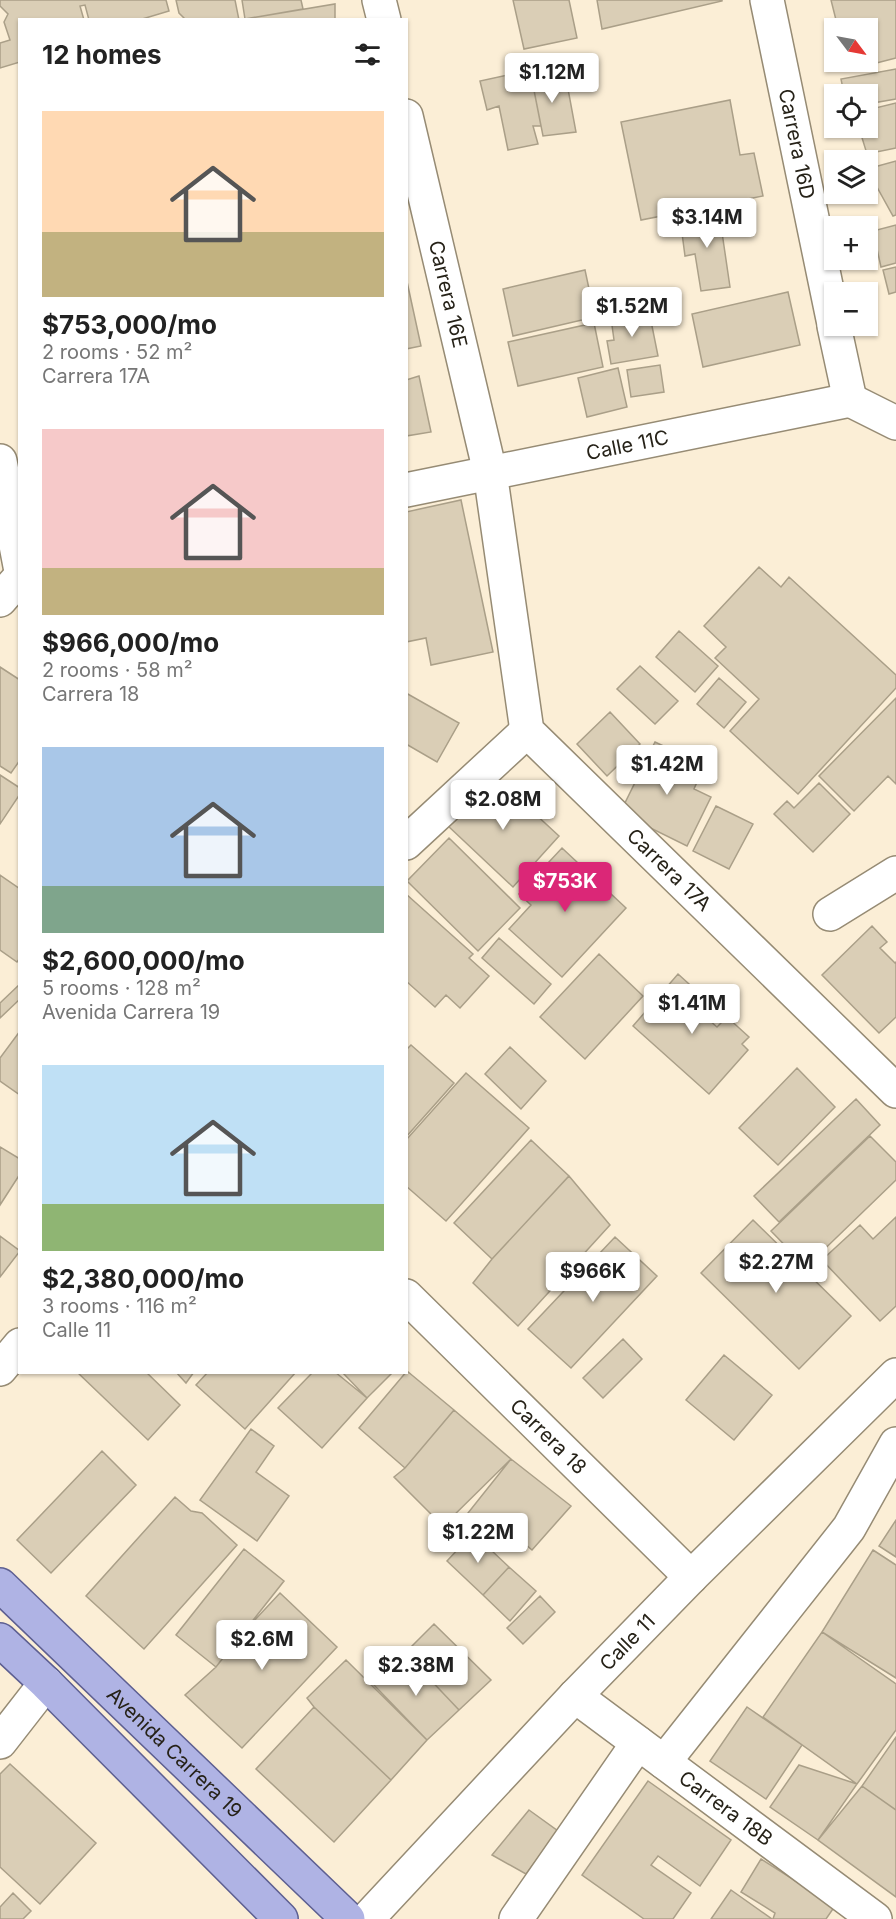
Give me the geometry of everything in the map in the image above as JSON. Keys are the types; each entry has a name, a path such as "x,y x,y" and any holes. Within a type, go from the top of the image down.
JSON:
{"main road":[{"name":"Avenida Carrera 19","path":"0,1585 348,1919"},
{"name":"Avenida Carrera 19","path":"0,1640 46,1683 281,1919"}],"street":[{"path":"379,0 384,18"},
{"name":"Carrera 16D","path":"767,0 825,282"},
{"name":"Carrera 16E","path":"408,124 490,472"},
{"name":"Carrera 16D","path":"836,336 850,400"},
{"path":"850,400 896,423"},
{"name":"Calle 11C","path":"408,490 850,400"},
{"path":"0,461 18,556"},
{"path":"408,841 527,731 490,472"},
{"path":"0,600 18,579"},
{"name":"Carrera 17A","path":"527,731 896,1091"},
{"path":"830,914 896,873"},
{"name":"Carrera 18","path":"408,1298 691,1576"},
{"path":"0,1369 18,1347"},
{"name":"Calle 11","path":"367,1919 575,1696 691,1576 896,1376"},
{"path":"664,1762 849,1528 896,1444"},
{"path":"0,1742 46,1683"},
{"name":"Carrera 18B","path":"575,1696 875,1919"},
{"path":"516,1919 638,1743"}],"building":[{"path":"0,0 166,0 169,11 146,18 88,18 85,5 80,6 83,18 18,18 18,63 0,68 0,43 10,40 4,22 8,14 0,6"},
{"path":"176,0 235,0 239,18 184,18 179,13"},
{"path":"242,0 301,0 303,9 245,18"},
{"path":"513,0 569,0 577,38 524,49"},
{"path":"597,0 722,0 722,1 602,29"},
{"path":"831,0 896,0 896,58 878,63 878,18 836,18"},
{"path":"335,4 335,18 251,18"},
{"path":"896,69 896,99 878,102 878,84 842,84 841,79"},
{"path":"530,70 554,70 558,91 568,89 576,132 543,136"},
{"path":"530,70 541,126 533,126 538,144 508,150 499,106 487,110 480,81"},
{"path":"730,100 740,155 754,153 763,196 641,220 621,122"},
{"path":"896,103 896,148 878,152 866,150 862,138 878,138 878,107"},
{"path":"896,161 896,215 893,216 878,189 878,166"},
{"path":"719,212 730,287 701,291 695,254 685,256 680,218"},
{"path":"896,225 896,263 881,267 878,254 878,230"},
{"path":"896,267 896,292 889,294 883,270"},
{"path":"585,270 595,317 513,336 503,289"},
{"path":"408,286 421,346 408,349"},
{"path":"788,292 800,345 703,367 692,314"},
{"path":"649,311 658,356 611,364 607,341 614,340 611,318"},
{"path":"594,323 603,367 518,386 508,342"},
{"path":"660,365 664,392 631,397 627,370"},
{"path":"618,368 627,407 587,417 578,378"},
{"path":"419,376 431,432 408,436 408,379"},
{"path":"461,500 493,652 431,665 426,638 408,642 408,512"},
{"path":"759,567 781,587 789,577 896,675 896,688 798,794 730,731 759,699 715,658 726,647 704,626"},
{"path":"679,631 718,666 695,692 656,657"},
{"path":"640,666 678,701 655,724 617,689"},
{"path":"0,667 18,679 18,763 11,773 0,766"},
{"path":"719,678 746,702 724,728 697,704"},
{"path":"408,694 459,723 437,762 408,745"},
{"path":"896,698 896,784 888,776 854,811 819,776"},
{"path":"610,712 640,744 607,776 577,744"},
{"path":"655,742 678,753 676,760 701,773 694,789 711,797 687,846 620,813"},
{"path":"0,775 18,787 18,797 0,824"},
{"path":"493,775 559,836 513,887 447,825"},
{"path":"819,783 850,814 813,852 774,814 787,801 794,808"},
{"path":"716,806 753,824 729,869 693,851"},
{"path":"449,838 520,908 478,951 408,880"},
{"path":"562,848 626,908 562,977 509,929 531,905 519,894"},
{"path":"0,875 18,888 18,961 0,950"},
{"path":"408,896 473,954 469,958 489,976 460,1008 446,995 435,1007 408,983"},
{"path":"872,926 887,942 880,948 896,962 896,1017 879,1033 822,975"},
{"path":"499,938 551,984 534,1004 482,958"},
{"path":"599,954 643,996 585,1059 540,1017"},
{"path":"678,974 709,1002 700,1012 717,1027 727,1017 749,1037 742,1044 748,1050 709,1094 633,1026"},
{"path":"18,986 18,1001 0,1018 0,1003"},
{"path":"18,1034 18,1094 0,1081 0,1058"},
{"path":"411,1045 454,1083 408,1135 408,1048"},
{"path":"510,1047 546,1081 521,1109 485,1074"},
{"path":"797,1068 835,1107 778,1165 739,1128"},
{"path":"466,1073 529,1128 446,1221 408,1188 408,1138"},
{"path":"856,1099 880,1125 779,1222 754,1196"},
{"path":"870,1136 896,1162 896,1180 806,1267 771,1231"},
{"path":"531,1140 569,1176 492,1259 454,1223"},
{"path":"0,1147 18,1158 18,1177 0,1205"},
{"path":"569,1176 610,1225 518,1326 473,1283 492,1259"},
{"path":"896,1217 896,1306 880,1321 822,1260 860,1225 873,1239"},
{"path":"753,1220 851,1316 799,1369 701,1273"},
{"path":"0,1236 18,1250 18,1254 0,1277"},
{"path":"615,1237 657,1276 571,1368 528,1329"},
{"path":"623,1339 642,1359 603,1398 583,1378"},
{"path":"724,1355 772,1395 734,1440 686,1400"},
{"path":"408,1372 454,1410 405,1468 359,1428"},
{"path":"79,1374 148,1374 180,1405 148,1440"},
{"path":"178,1374 193,1374 186,1383"},
{"path":"206,1374 294,1374 245,1429 196,1385"},
{"path":"311,1374 337,1374 367,1398 322,1448 278,1408"},
{"path":"344,1374 391,1374 367,1398"},
{"path":"454,1410 511,1459 443,1526 394,1477 405,1468"},
{"path":"251,1429 274,1446 256,1472 289,1496 257,1541 200,1500"},
{"path":"102,1451 136,1485 51,1573 17,1540"},
{"path":"511,1459 571,1506 532,1550 496,1519 473,1533 464,1518"},
{"path":"175,1497 191,1511 202,1513 237,1545 144,1649 86,1596"},
{"path":"896,1520 896,1557 879,1546"},
{"path":"473,1533 509,1567 483,1595 447,1561"},
{"path":"244,1549 284,1581 216,1667 176,1635"},
{"path":"873,1550 896,1565 896,1678 822,1632"},
{"path":"509,1567 536,1591 510,1621 483,1595"},
{"path":"280,1593 337,1647 242,1748 185,1695 216,1667 239,1637"},
{"path":"540,1596 555,1612 523,1644 507,1628"},
{"path":"434,1624 491,1680 459,1710 405,1653"},
{"path":"822,1632 896,1684 896,1730 857,1784 763,1717"},
{"path":"405,1653 459,1710 427,1740 373,1684"},
{"path":"346,1660 427,1740 391,1780 307,1698"},
{"path":"314,1707 391,1780 334,1842 256,1769"},
{"path":"747,1707 802,1745 766,1799 710,1761"},
{"path":"896,1737 896,1810 862,1786"},
{"path":"10,1764 96,1843 40,1904 0,1867 0,1774"},
{"path":"799,1765 857,1784 818,1840 770,1807"},
{"path":"648,1781 731,1840 700,1886 658,1856 651,1865 691,1893 673,1919 644,1919 582,1875"},
{"path":"862,1786 896,1810 896,1897 818,1840"},
{"path":"529,1810 558,1831 526,1874 492,1855"},
{"path":"761,1859 835,1906 826,1919 773,1919 775,1913 741,1892"},
{"path":"731,1890 772,1919 711,1919"},
{"path":"13,1893 31,1911 23,1919 0,1919 0,1907"}]}
